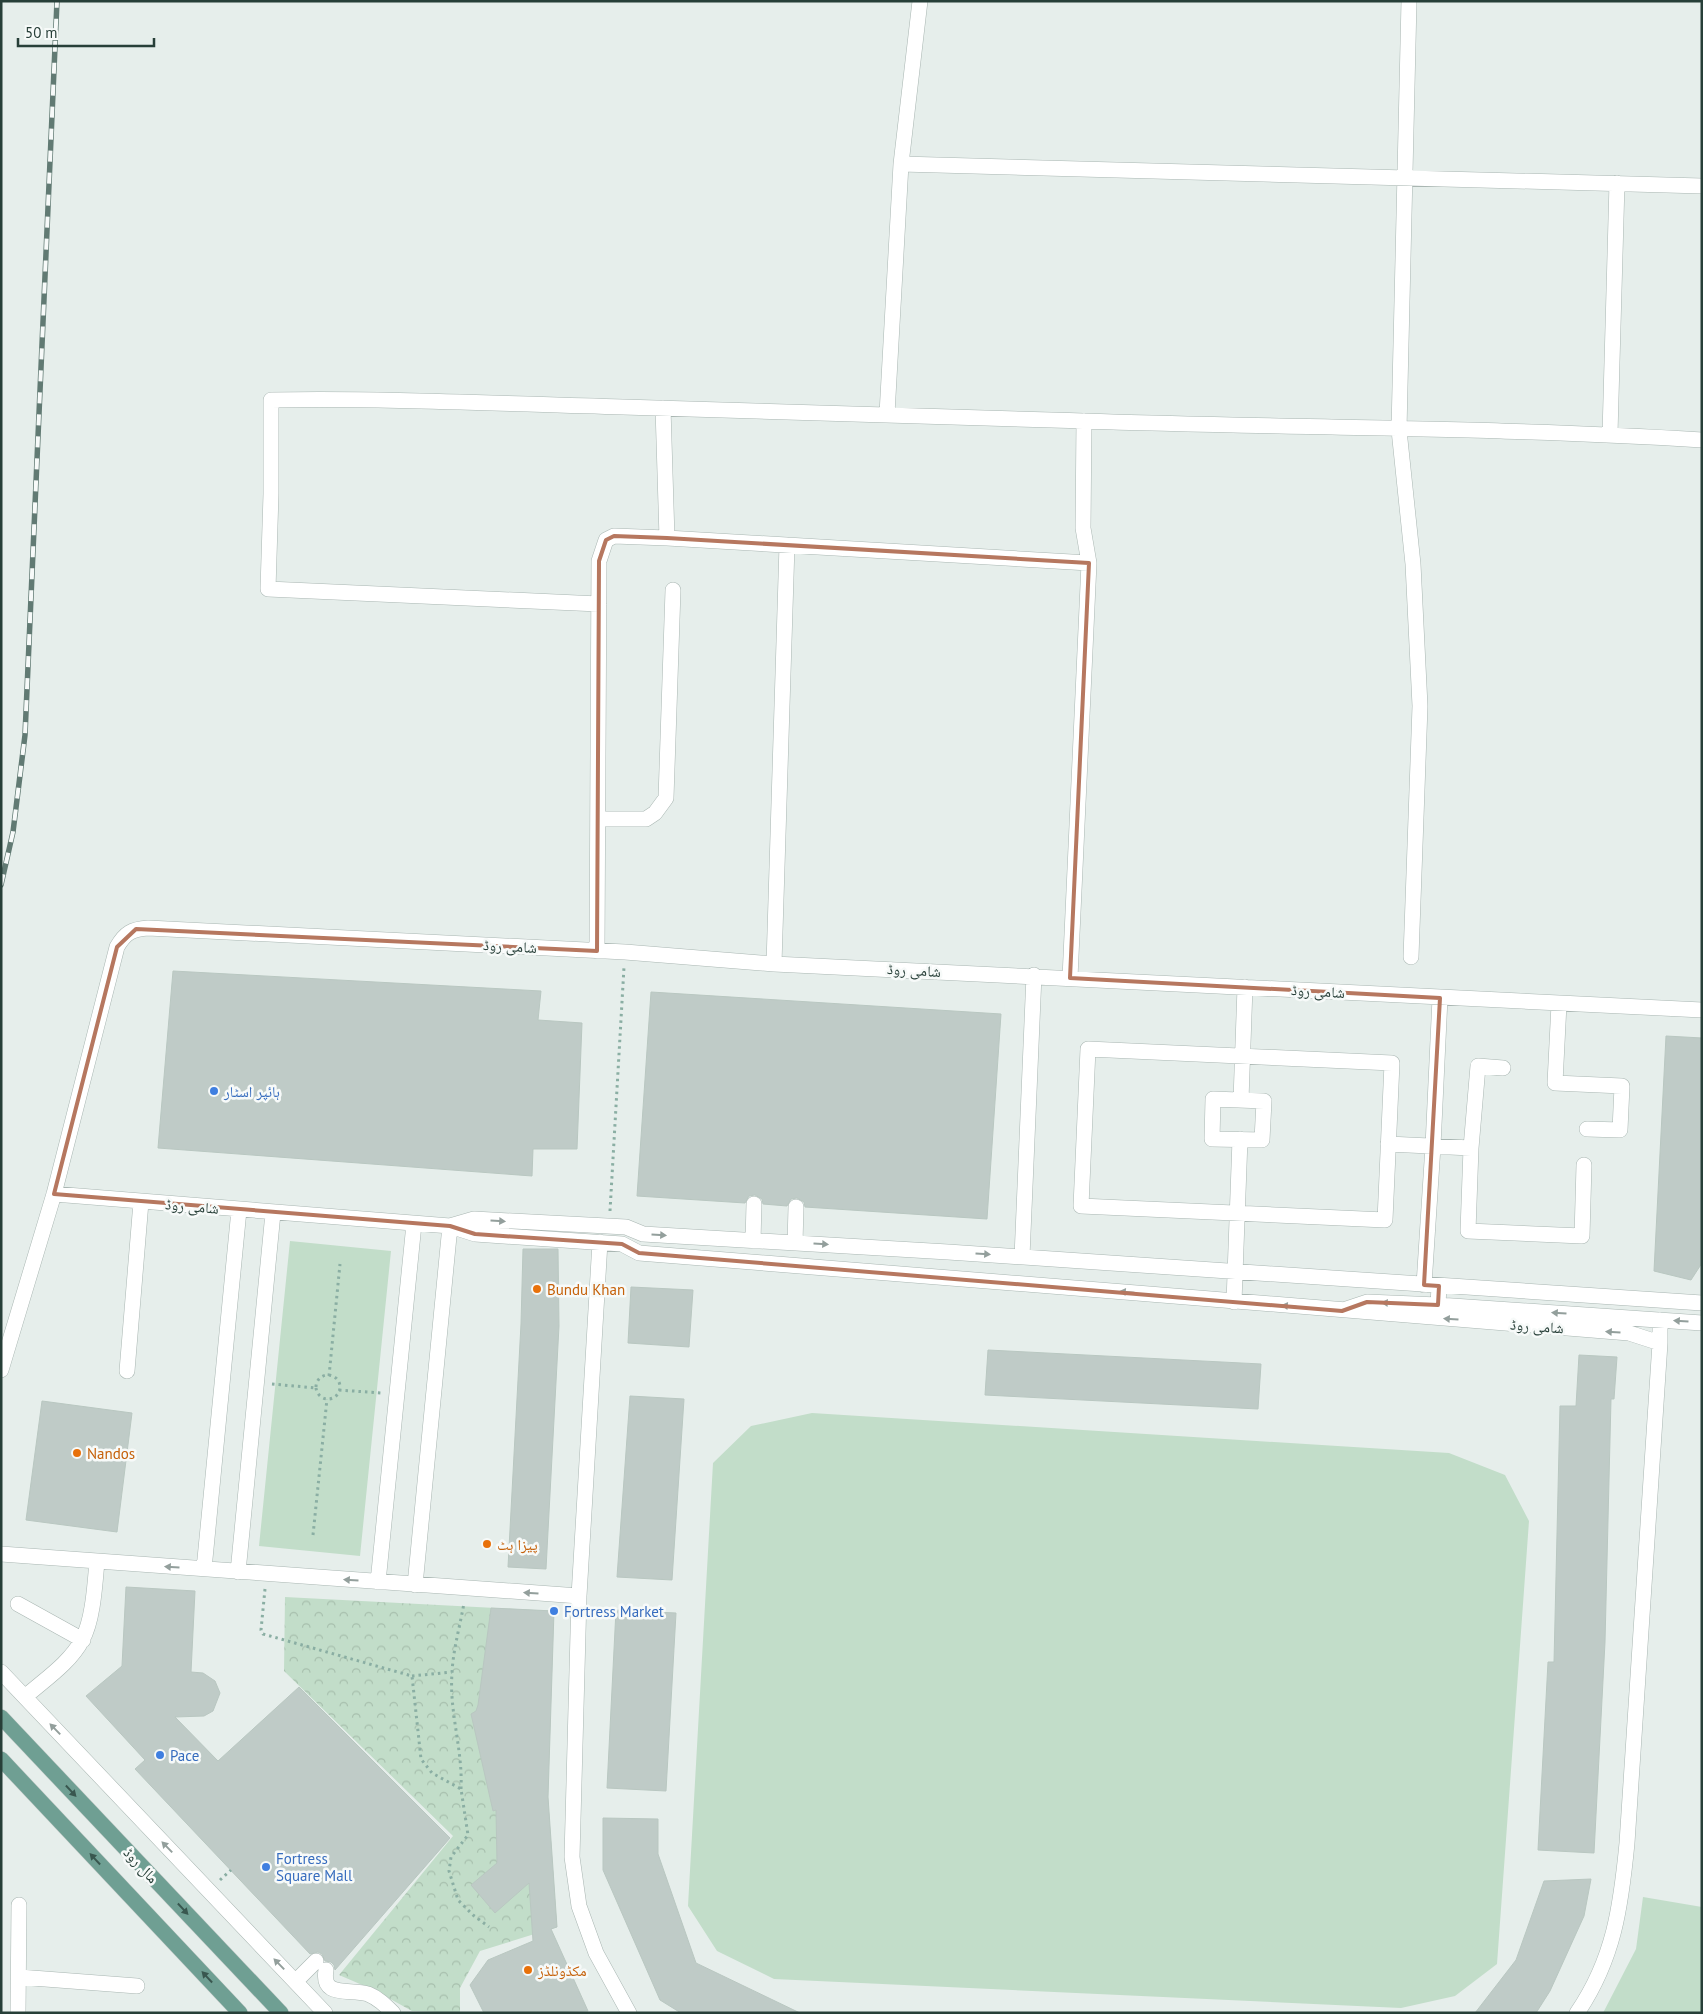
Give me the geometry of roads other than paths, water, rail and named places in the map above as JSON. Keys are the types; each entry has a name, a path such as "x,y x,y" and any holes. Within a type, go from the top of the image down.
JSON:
{"main road":[{"name":"مال روڈ","path":"1,1717 282,2013"},
{"name":"مال روڈ","path":"1,1759 240,2013"}],"street":[{"path":"887,414 901,164 920,1"},
{"path":"1409,1 1399,430 1413,564 1420,706 1411,957"},
{"path":"901,164 1702,186"},
{"path":"1610,434 1617,183"},
{"path":"599,604 268,589 271,400 346,399 1399,430 1610,434 1702,440"},
{"path":"663,408 667,538"},
{"path":"1070,978 1089,563 1084,528 1084,421"},
{"path":"597,950 599,561 606,540 614,536 667,538 1089,563"},
{"path":"774,964 787,545"},
{"path":"598,819 646,819 655,813 666,798 672,590"},
{"name":"شامی روڈ","path":"1660,1344 1630,1333 1234,1302 947,1276 639,1253 622,1244 475,1234 450,1226 54,1194 117,947 122,938 136,929 148,928 597,950 774,964 1034,975 1440,998 1702,1010"},
{"path":"1022,1257 1034,975"},
{"path":"1241,1100 1245,987"},
{"path":"1438,1305 1431,1285 1433,1146 1440,998"},
{"path":"1559,1004 1555,1083 1622,1086 1620,1130 1587,1129"},
{"path":"1088,1049 1392,1063 1388,1144 1385,1220 1081,1206 1088,1049"},
{"path":"1503,1068 1478,1066 1471,1148 1468,1232 1582,1236 1584,1165"},
{"path":"1213,1099 1264,1101 1262,1140 1240,1139 1212,1138 1213,1099"},
{"path":"1234,1302 1240,1139"},
{"path":"1388,1144 1471,1148"},
{"path":"1,1370 54,1194"},
{"path":"127,1371 141,1202"},
{"path":"753,1240 754,1204"},
{"path":"795,1243 796,1207"},
{"path":"204,1569 239,1210"},
{"path":"238,1572 273,1213"},
{"name":"شامی روڈ","path":"450,1226 474,1219 626,1227 643,1234 948,1252 1702,1303"},
{"path":"378,1582 414,1224"},
{"path":"415,1585 450,1226"},
{"path":"600,1242 580,1596 572,1856 579,1906 596,1953 629,2013"},
{"path":"947,1276 948,1252"},
{"name":"شامی روڈ","path":"1342,1311 1367,1302 1702,1323"},
{"path":"1577,2013 1599,1974 1610,1945 1621,1903 1627,1843 1660,1344 1660,1320"},
{"path":"1,1554 580,1596"},
{"path":"25,1697 62,1665 83,1640 93,1605 98,1561"},
{"path":"18,1604 83,1640"},
{"path":"1,1672 325,2013"},
{"path":"18,2013 20,1905"},
{"path":"296,1981 321,1966 328,1987 336,1991 368,1994 378,1999 393,2013"},
{"path":"19,1977 137,1986"}],"railway":[{"path":"1,885 13,832 25,735 57,1"}],"place":[{"name":"ہائپر اسٹار","path":"214,1091"},
{"name":"Bundu Khan","path":"537,1289"},
{"name":"Nandos","path":"77,1453"},
{"name":"پیزا ہٹ","path":"487,1544"},
{"name":"Fortress Market","path":"554,1611"},
{"name":"Pace","path":"160,1755"},
{"name":"Fortress Square Mall","path":"266,1867"},
{"name":"مکڈونلڈز","path":"528,1970"}]}
